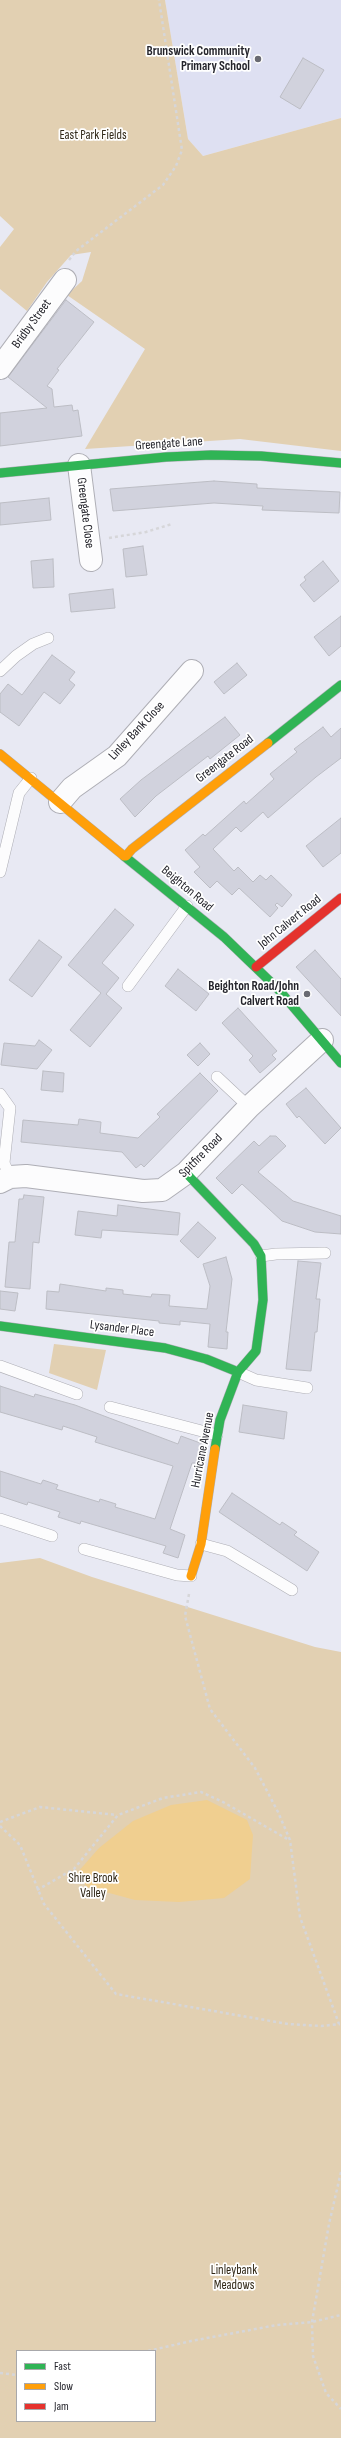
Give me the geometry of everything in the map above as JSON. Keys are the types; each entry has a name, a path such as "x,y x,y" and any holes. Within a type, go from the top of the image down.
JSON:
{"street":[{"name":"Bridby Street","path":"0,368 65,280"},
{"name":"Greengate Lane","path":"0,473 166,456 260,456 341,463"},
{"name":"Greengate Close","path":"79,465 90,550"},
{"name":"Linley Bank Close","path":"60,802 72,788 117,756 192,671"},
{"name":"Greengate Road","path":"126,856 132,849 341,685"},
{"name":"Beighton Road","path":"0,754 187,906 256,967 341,1063"},
{"name":"John Calvert Road","path":"256,967 341,898"},
{"name":"Spitfire Road","path":"5,1180 26,1176 143,1190 162,1190 186,1173 249,1107 322,1040"},
{"path":"186,1173 254,1244 261,1256"},
{"name":"Hurricane Avenue","path":"191,1576 201,1544 220,1420 238,1372 256,1350 264,1300 261,1256"},
{"name":"Lysander Place","path":"0,1326 165,1348 206,1359 238,1372"}],"lane":[{"path":"0,671 16,656 33,644 48,638"},
{"path":"0,872 19,793 31,778"},
{"path":"128,986 187,906"},
{"path":"217,1077 249,1107"},
{"path":"0,1094 10,1108 4,1163 5,1180"},
{"path":"261,1256 276,1254 325,1253"},
{"path":"0,1366 77,1394"},
{"path":"238,1372 256,1380 307,1388"},
{"path":"110,1407 217,1435"},
{"path":"0,1519 52,1536"},
{"path":"201,1544 227,1550 292,1590"},
{"path":"84,1549 176,1574 191,1576"}],"path":[{"path":"76,251 162,185 176,166 182,150 159,0"},
{"path":"90,550 172,524"},
{"path":"0,1826 20,1845 37,1890 44,1904 116,1994 288,2024 321,2026 340,2024 300,1917 290,1840 278,1812 254,1768 210,1709 186,1616 191,1576"},
{"path":"0,1822 40,1807 118,1815 163,1798 201,1792 223,1802 290,1840"},
{"path":"37,1890 74,1869 118,1815"},
{"path":"341,2172 329,2224 312,2322 313,2356 326,2393 341,2409"},
{"path":"153,2350 277,2325 312,2322 341,2315"},
{"path":"0,2373 16,2375"}],"shaded area":[{"name":"Brunswick Community Primary School","path":"165,0 341,0 341,118 203,156 188,139"},
{"path":"207,1800 247,1820 253,1835 250,1879 224,1898 179,1902 135,1900 87,1887 77,1873 99,1848 133,1821 171,1805"}],"green space":[{"name":"East Park Fields","path":"0,0 165,0 188,139 203,156 341,118 341,451 240,439 85,449 145,349 67,295 82,281 91,252 71,255 47,282 27,311 0,289 0,247 14,229 0,216"},
{"path":"54,1344 106,1350 97,1390 49,1373"},
{"path":"40,1558 92,1577 315,1647 341,1652 341,2438 0,2438 0,1563"}],"building":[{"path":"303,58 324,70 300,109 280,97"},
{"path":"66,300 94,322 57,369 59,370 47,386 52,389 54,407 72,405 73,411 78,410 82,436 0,446 0,413 47,408 8,377"},
{"path":"214,481 257,484 257,488 340,492 339,513 262,510 263,506 214,503 113,511 110,489"},
{"path":"49,498 51,520 0,525 0,503"},
{"path":"143,546 147,575 126,577 123,549"},
{"path":"53,559 54,587 33,588 31,561"},
{"path":"323,561 339,581 314,602 300,585 306,580 304,577"},
{"path":"113,589 115,608 71,612 69,594"},
{"path":"341,616 341,646 329,656 314,637"},
{"path":"52,655 75,672 69,680 75,685 60,704 44,692 19,726 0,712 0,694 8,684 22,695"},
{"path":"237,663 247,675 224,694 214,682"},
{"path":"225,717 240,735 210,759 208,756 156,796 135,817 120,799 141,780"},
{"path":"323,727 331,737 341,728 341,758 268,818 263,812 241,832 236,827 213,849 234,871 238,867 253,882 260,875 266,880 271,875 292,895 282,907 277,903 275,905 278,908 270,917 239,888 232,895 217,881 210,888 194,872 200,867 185,850 203,834 205,836 244,801 246,804 274,779 270,774 297,752 294,749"},
{"path":"341,818 341,853 323,867 306,846"},
{"path":"115,909 134,925 102,963 119,978 106,994 122,1008 90,1047 70,1030 101,993 68,965"},
{"path":"39,940 62,957 32,997 9,980"},
{"path":"315,950 341,979 341,1016 296,967"},
{"path":"178,969 209,994 196,1011 165,986"},
{"path":"238,1008 277,1051 272,1055 276,1059 260,1073 249,1060 253,1056 222,1023"},
{"path":"39,1040 52,1050 37,1069 1,1065 4,1043 35,1046"},
{"path":"200,1043 210,1054 198,1066 187,1055"},
{"path":"43,1071 64,1073 63,1092 41,1090"},
{"path":"200,1073 218,1091 144,1167 141,1164 136,1168 122,1152 21,1142 23,1120 78,1125 79,1119 101,1122 100,1133 138,1138 160,1117 157,1114"},
{"path":"306,1088 341,1128 325,1144 299,1116 297,1118 286,1104"},
{"path":"270,1136 276,1136 286,1146 258,1172 293,1201 341,1216 341,1234 315,1232 282,1221 242,1184 232,1194 216,1178 254,1141 259,1146"},
{"path":"24,1195 44,1197 39,1243 33,1242 30,1289 5,1287 9,1242 15,1242 19,1199 23,1199"},
{"path":"118,1205 180,1213 178,1235 102,1230 101,1238 75,1235 78,1211 117,1216"},
{"path":"198,1222 216,1238 198,1258 180,1241"},
{"path":"226,1257 232,1279 226,1332 228,1332 227,1349 208,1347 210,1324 180,1321 180,1325 159,1323 159,1321 46,1309 47,1291 59,1292 60,1284 106,1291 106,1288 123,1290 123,1294 151,1297 152,1294 170,1295 169,1306 207,1309 210,1286 203,1264"},
{"path":"298,1261 321,1263 316,1299 320,1299 317,1332 315,1332 311,1371 286,1369"},
{"path":"0,1291 18,1293 15,1311 0,1309"},
{"path":"0,1386 34,1397 35,1394 75,1405 178,1444 181,1436 203,1444 196,1463 192,1463 170,1529 185,1535 178,1558 163,1553 166,1546 81,1521 80,1524 58,1517 60,1512 28,1502 27,1505 0,1496 0,1471 41,1484 43,1480 58,1485 56,1489 99,1502 100,1499 116,1504 115,1507 155,1519 173,1466 95,1442 97,1437 63,1426 62,1430 0,1412"},
{"path":"243,1405 287,1412 284,1439 239,1432"},
{"path":"232,1493 280,1525 282,1522 297,1532 294,1535 319,1552 307,1571 219,1512"}],"traffic: fast":[{"path":"0,473 166,457 211,455 261,456 341,463"},
{"path":"268,743 341,685"},
{"path":"124,856 224,937 278,989 341,1063"},
{"path":"186,1173 254,1244 261,1256 263,1300 256,1351 238,1372 220,1420 215,1449"},
{"path":"0,1326 165,1348 206,1359 238,1372"}],"traffic: slow":[{"path":"126,856 132,849 268,743"},
{"path":"0,754 124,856"},
{"path":"191,1576 201,1544 215,1449"}],"traffic: jam":[{"path":"256,967 341,898"}],"place":[{"name":"Brunswick Community Primary School","path":"258,59"},
{"name":"Beighton Road/John Calvert Road","path":"307,994"}],"park label":[{"name":"Shire Brook Valley","path":"93,1886"},
{"name":"Linleybank Meadows","path":"234,2278"}]}
